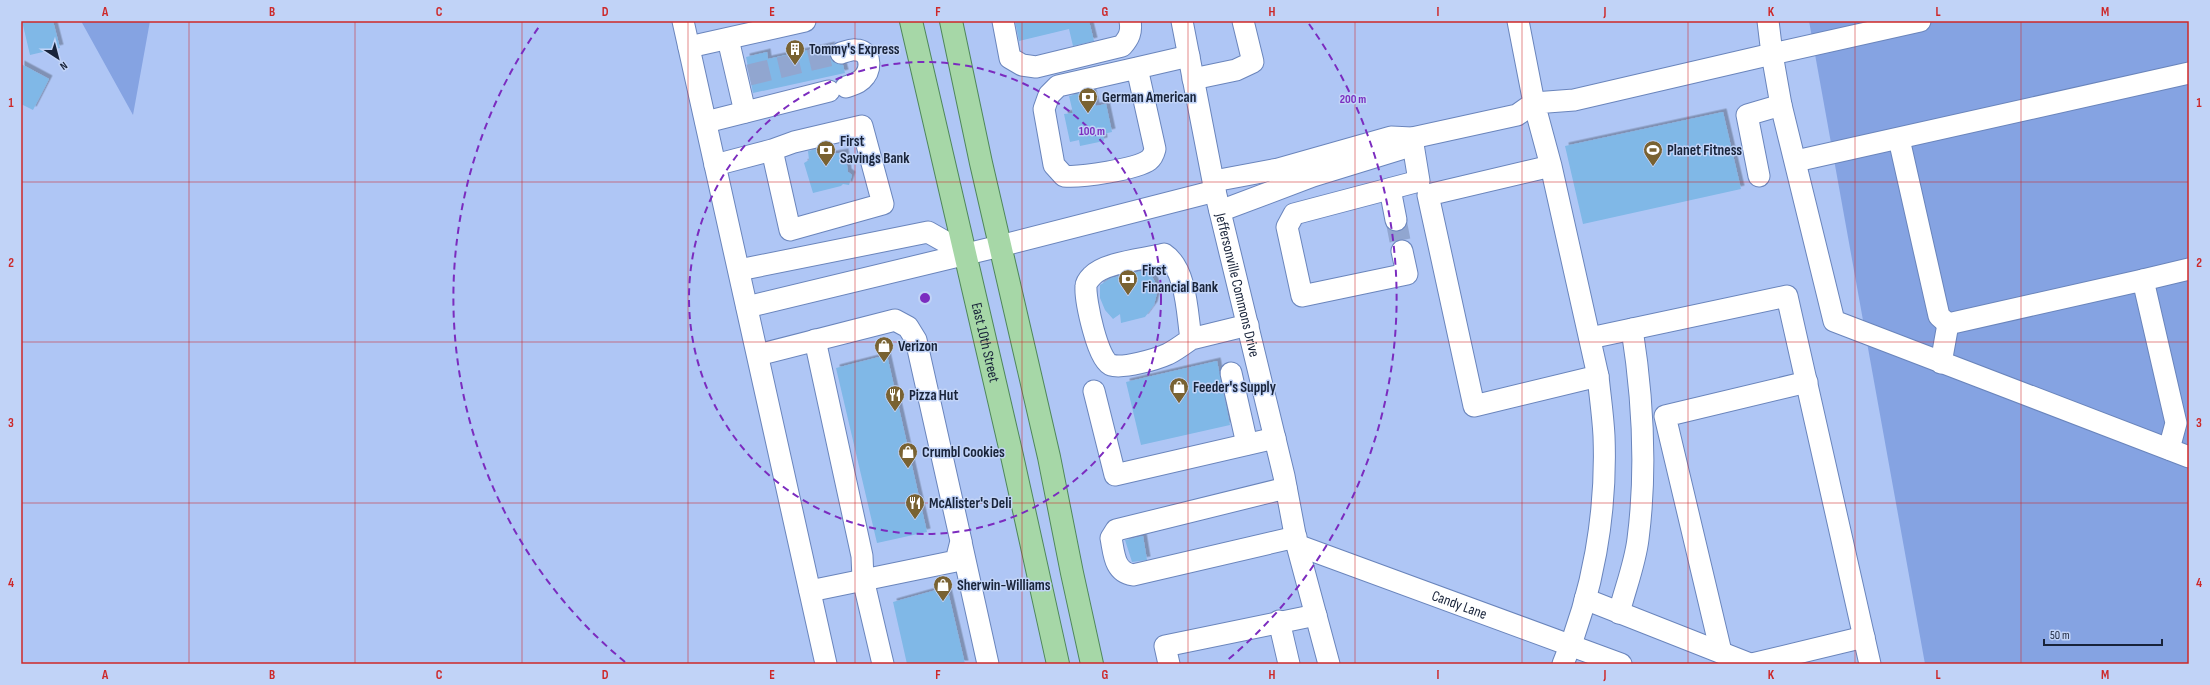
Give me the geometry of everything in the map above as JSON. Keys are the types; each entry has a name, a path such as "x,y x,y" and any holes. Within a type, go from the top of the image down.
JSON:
{"main road":[{"name":"East 10th Street","path":"912,21 1058,664"},
{"path":"951,21 1000,246 1050,457 1072,573 1092,664"}],"street":[{"path":"683,21 826,664"},
{"path":"689,47 805,21"},
{"path":"1002,21 1010,58 1022,65 1036,67 1122,46 1128,39 1132,29 1130,21"},
{"name":"Jeffersonville Commons Drive","path":"1182,21 1216,194 1275,438 1297,541 1329,664"},
{"path":"1193,79 1236,70 1252,62 1243,21"},
{"path":"1518,21 1534,103 1551,166 1598,376 1604,436 1603,508 1591,577 1567,655"},
{"path":"1768,21 1781,105 1796,161 1834,321 2189,457"},
{"path":"1216,194 1278,169 1392,137 1412,138 1517,115 1534,103 1574,100 1920,21"},
{"path":"728,39 743,76 745,112"},
{"path":"706,122 859,83 866,75 870,65 868,57 863,52 856,50 840,54"},
{"path":"1137,68 1155,149 1153,155 1149,160 1136,166 1086,176 1064,176 1054,165 1044,109 1049,95 1058,86 1189,56"},
{"path":"1796,161 1900,139 2189,73"},
{"path":"1759,176 1747,115 1781,105"},
{"path":"715,165 772,150 794,142 862,126 883,204 790,230 772,150"},
{"path":"747,307 965,253 1216,194 1313,176 1404,148 1412,138"},
{"path":"1412,138 1474,406 1598,376"},
{"path":"1900,139 1939,316 1948,324"},
{"path":"1402,251 1407,274 1302,296 1286,227 1294,214 1390,189 1424,188 1551,166"},
{"path":"1390,189 1396,220"},
{"path":"739,270 928,232 965,253"},
{"path":"1191,339 1181,277 1172,260 1164,254 1108,267 1092,275 1086,284 1086,297 1098,346 1105,362 1112,366 1129,365 1167,354 1191,339 1248,325"},
{"path":"1948,324 2189,269"},
{"path":"2143,280 2176,423 2169,449"},
{"path":"1590,338 1787,296 1870,664"},
{"path":"758,355 895,320 908,327 916,340 988,664"},
{"path":"1941,363 1948,324"},
{"path":"1619,613 1638,540 1644,463 1639,375 1632,329"},
{"path":"815,340 862,556 865,589 883,664"},
{"path":"1231,373 1247,444"},
{"path":"1642,421 1807,382"},
{"path":"1094,391 1115,475 1275,438"},
{"path":"1665,416 1722,652"},
{"path":"1286,488 1116,530 1111,538 1117,565 1121,571 1133,575 1297,541"},
{"path":"810,591 865,589 956,561 961,540"},
{"name":"Candy Lane","path":"1297,541 1567,655 1621,664"},
{"path":"865,589 884,611 895,664"},
{"path":"1585,599 1751,664 1864,637"},
{"path":"1169,664 1165,646 1316,615"},
{"path":"1280,622 1289,664"}],"shaded area":[{"path":"81,21 150,21 133,115"},
{"path":"1809,21 2189,21 2189,664 1925,664"}],"building":[{"path":"22,21 53,21 60,48 30,55"},
{"path":"1015,21 1089,21 1094,41 1073,46 1069,29 1019,41"},
{"name":"Tommy's Express","path":"832,45 829,50 830,57 833,62 843,65 845,73 753,93 746,57 767,52 768,59"},
{"path":"21,64 49,79 33,110 21,104"},
{"name":"German American","path":"1092,90 1096,106 1106,104 1112,132 1103,134 1104,141 1080,146 1079,140 1070,142 1064,114 1073,113 1069,96"},
{"name":"Planet Fitness","path":"1723,112 1741,189 1583,224 1565,146"},
{"name":"First Savings Bank","path":"825,147 827,155 845,152 848,172 852,175 849,185 843,184 841,186 813,193 804,163 809,160 808,151"},
{"name":"First Financial Bank","path":"1142,271 1150,273 1155,282 1157,293 1154,305 1145,317 1121,323 1120,314 1113,319 1105,310 1100,298 1100,285 1111,278"},
{"path":"887,355 927,532 877,543 836,368"},
{"name":"Feeder's Supply","path":"1217,361 1230,425 1141,445 1126,382"},
{"path":"1143,536 1147,560 1132,562 1125,540"},
{"path":"947,587 965,664 907,664 893,602"}],"tunnel":[{"path":"749,75 841,53"},
{"path":"1396,220 1402,251"}],"place":[{"name":"Tommy's Express","path":"795,66"},
{"name":"German American","path":"1088,114"},
{"name":"First Savings Bank","path":"826,167"},
{"name":"Planet Fitness","path":"1653,167"},
{"name":"First Financial Bank","path":"1128,296"},
{"name":"Verizon","path":"884,363"},
{"name":"Feeder's Supply","path":"1179,404"},
{"name":"Pizza Hut","path":"895,412"},
{"name":"Crumbl Cookies","path":"908,469"},
{"name":"McAlister's Deli","path":"915,520"},
{"name":"Sherwin-Williams","path":"943,602"}]}
